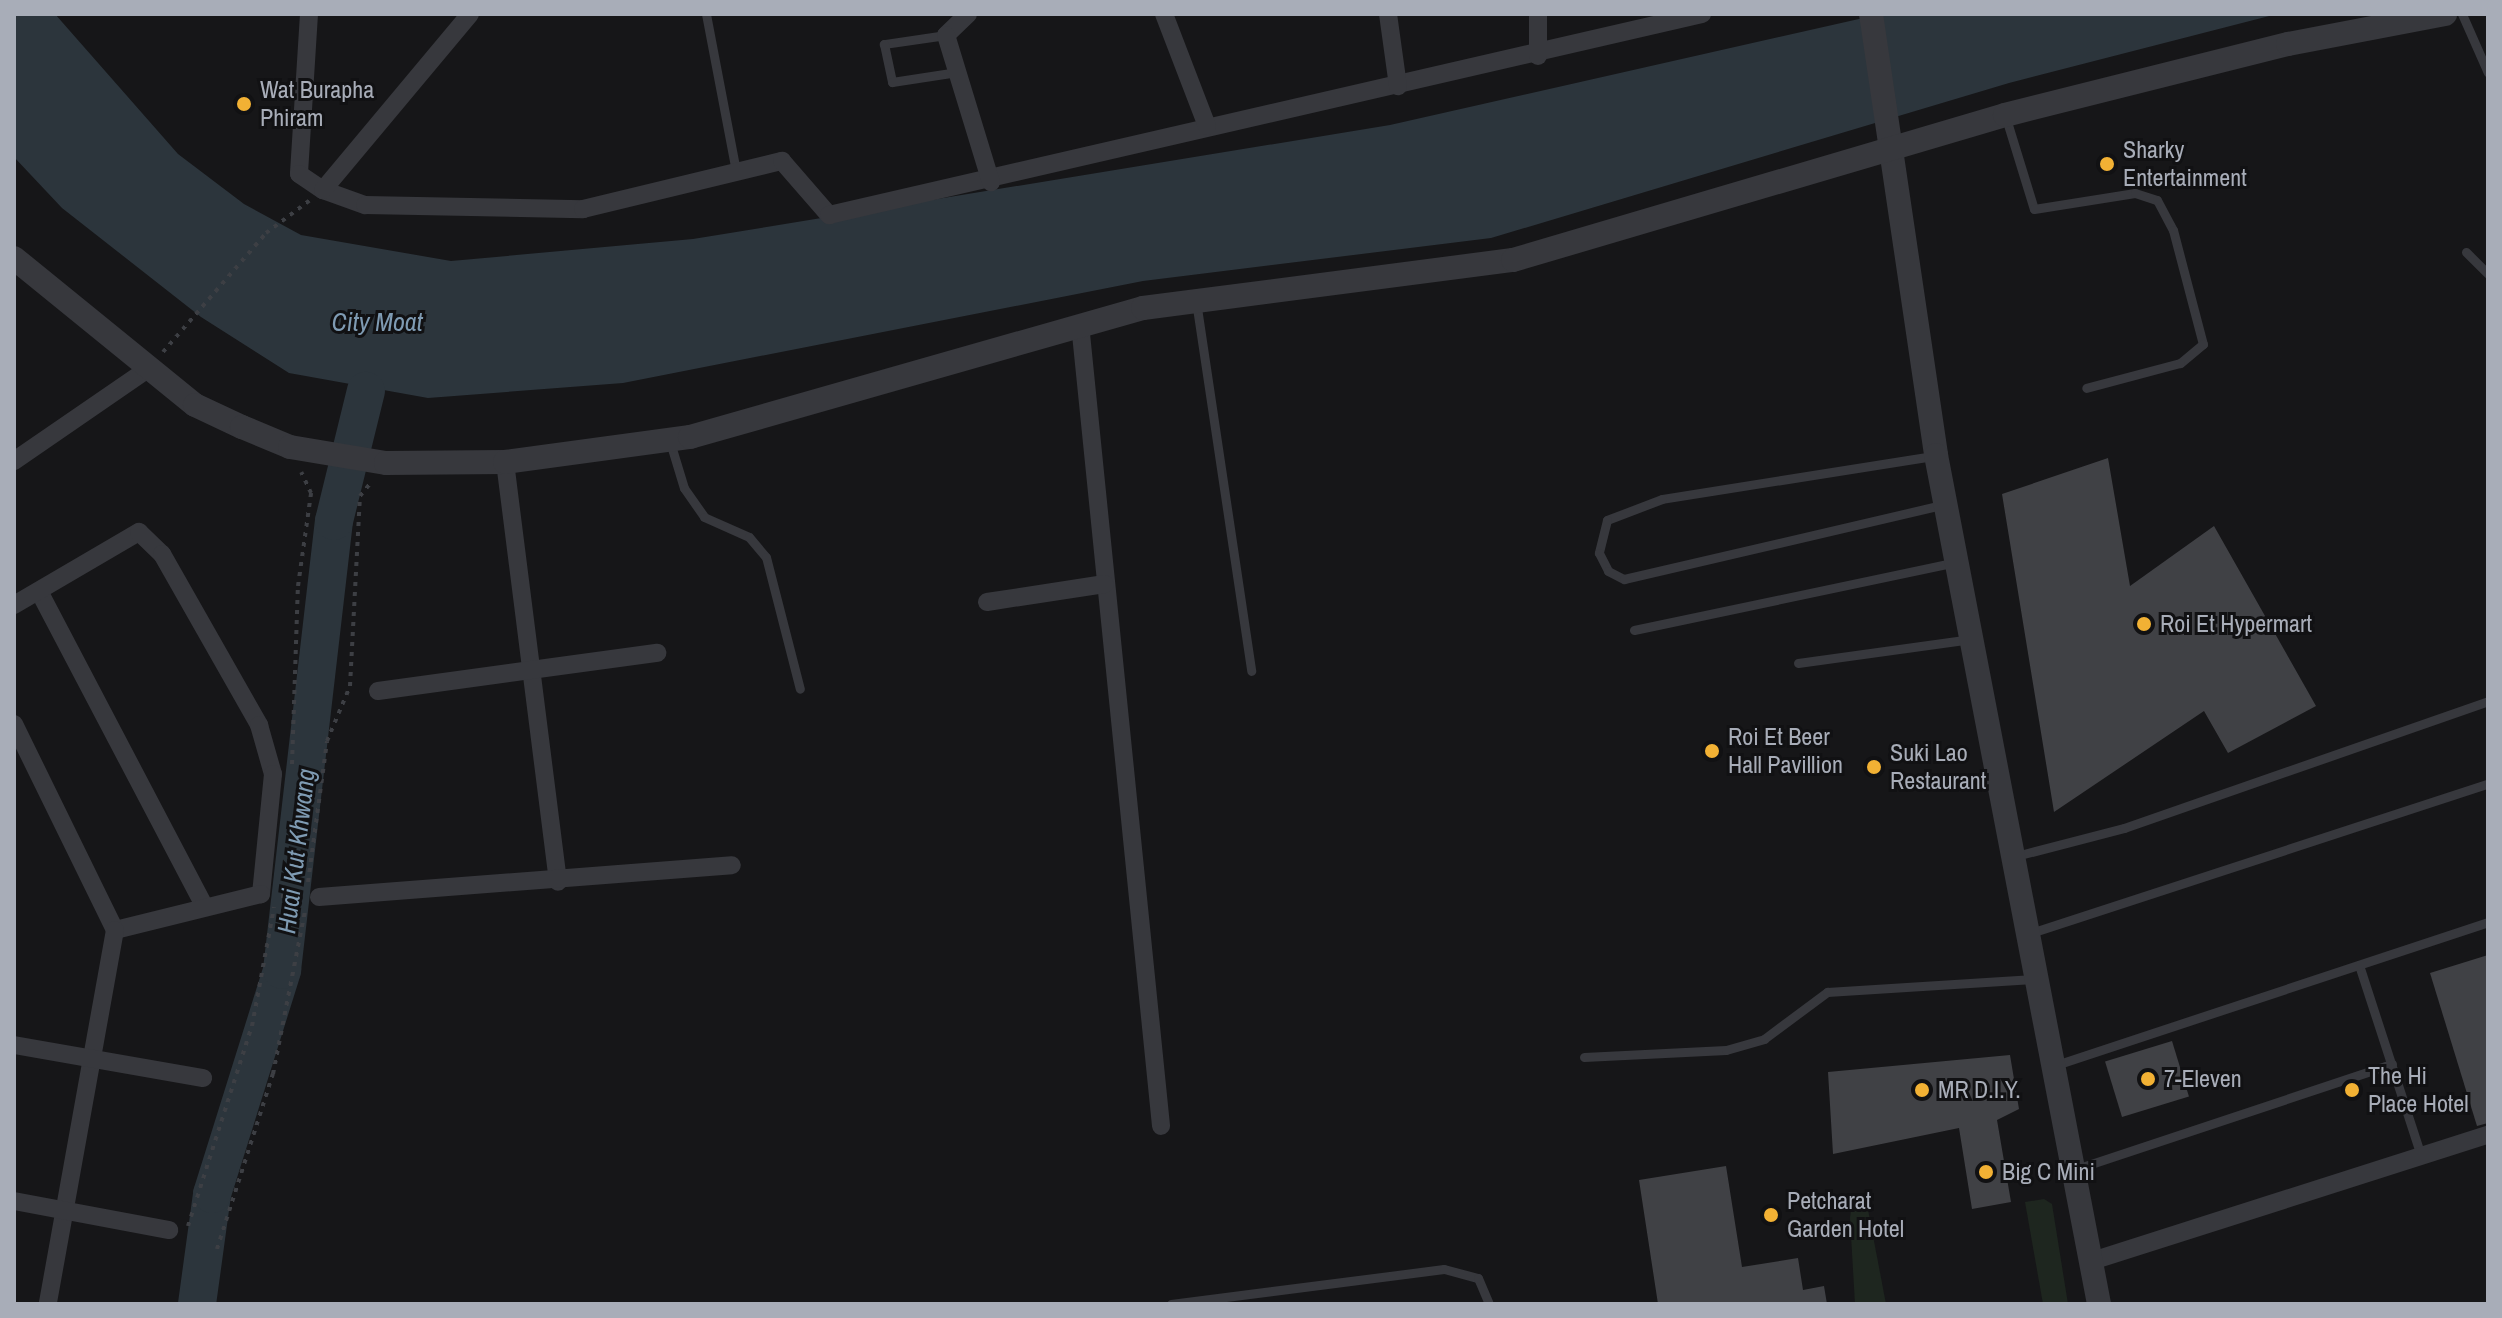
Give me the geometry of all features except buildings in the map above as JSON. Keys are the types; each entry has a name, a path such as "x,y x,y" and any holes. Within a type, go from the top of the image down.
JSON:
{"street":[{"path":"309,14 299,174 323,190 365,205 511,213 583,209 782,161 829,215 991,182 1207,126 1538,56 1702,14"},
{"path":"323,190 470,14"},
{"path":"968,14 946,35 991,182"},
{"path":"1164,14 1207,126"},
{"path":"1388,14 1398,86"},
{"path":"1538,14 1538,56"},
{"path":"1871,14 1886,141 1936,455 2056,1065 2099,1304"},
{"path":"14,258 195,405 290,447 386,463 505,462 669,441 1080,324 1196,301 1513,260 1886,141 2005,115 2288,44 2445,14"},
{"path":"1080,324 1161,1126"},
{"path":"14,461 148,369"},
{"path":"505,462 558,882"},
{"path":"14,605 41,595 139,532 162,554 259,725 273,774 261,894 204,905 115,930"},
{"path":"987,602 1105,584"},
{"path":"41,595 204,905"},
{"path":"378,691 657,653"},
{"path":"14,724 115,930 88,1056 48,1304"},
{"path":"313,897 558,882 732,865"},
{"path":"14,1045 203,1078"},
{"path":"2092,1261 2488,1135"},
{"path":"14,1201 169,1230"}],"lane":[{"path":"706,14 736,172"},
{"path":"2462,14 2488,73"},
{"path":"946,35 884,44 892,82 957,72"},
{"path":"2005,115 2034,209 2147,195 2157,200 2177,245 2203,344 2180,363 2086,388"},
{"path":"2466,252 2488,274"},
{"path":"1196,301 1251,671"},
{"path":"669,441 684,488 704,517 749,537 766,557 800,689"},
{"path":"1936,455 1662,499 1607,520 1599,553 1608,571 1624,579 1946,504"},
{"path":"1634,630 1956,562"},
{"path":"1798,663 1971,639"},
{"path":"2014,856 2124,828 2488,701"},
{"path":"2028,934 2488,784"},
{"path":"2056,1065 2488,922"},
{"path":"2359,965 2421,1156"},
{"path":"1584,1057 1726,1050 1764,1039 1827,992 2037,979"},
{"path":"2075,1169 2392,1064"},
{"path":"1171,1304 1444,1269 1478,1278 1489,1304"}],"path":[{"path":"148,369 266,233 323,190"},
{"path":"217,1249 273,1074 313,897 327,741 350,686 360,496 386,463"},
{"path":"275,896 313,897"}],"shaded area":[{"path":"1866,1199 1886,1304 1855,1304 1850,1218 1852,1202"},
{"path":"2044,1199 2052,1204 2068,1304 2043,1304 2025,1202"}],"water":[{"name":"City Moat","path":"14,14 55,14 178,154 244,204 301,235 451,261 693,239 1390,125 1881,14 2277,14 2009,83 1491,238 1143,281 623,383 428,398 289,373 201,317 62,208 14,157"}],"waterway":[{"name":"Huai Kut Khwang","path":"197,1304 212,1194 282,970 334,521 366,391"}],"place":[{"name":"Wat Burapha Phiram","path":"244,104"},
{"name":"Sharky Entertainment","path":"2107,164"},
{"name":"Roi Et Hypermart","path":"2144,624"},
{"name":"Roi Et Beer Hall Pavillion","path":"1712,751"},
{"name":"Suki Lao Restaurant","path":"1874,767"},
{"name":"7-Eleven","path":"2148,1079"},
{"name":"MR D.I.Y.","path":"1922,1090"},
{"name":"The Hi Place Hotel","path":"2352,1090"},
{"name":"Big C Mini","path":"1986,1172"},
{"name":"Petcharat Garden Hotel","path":"1771,1215"}]}
